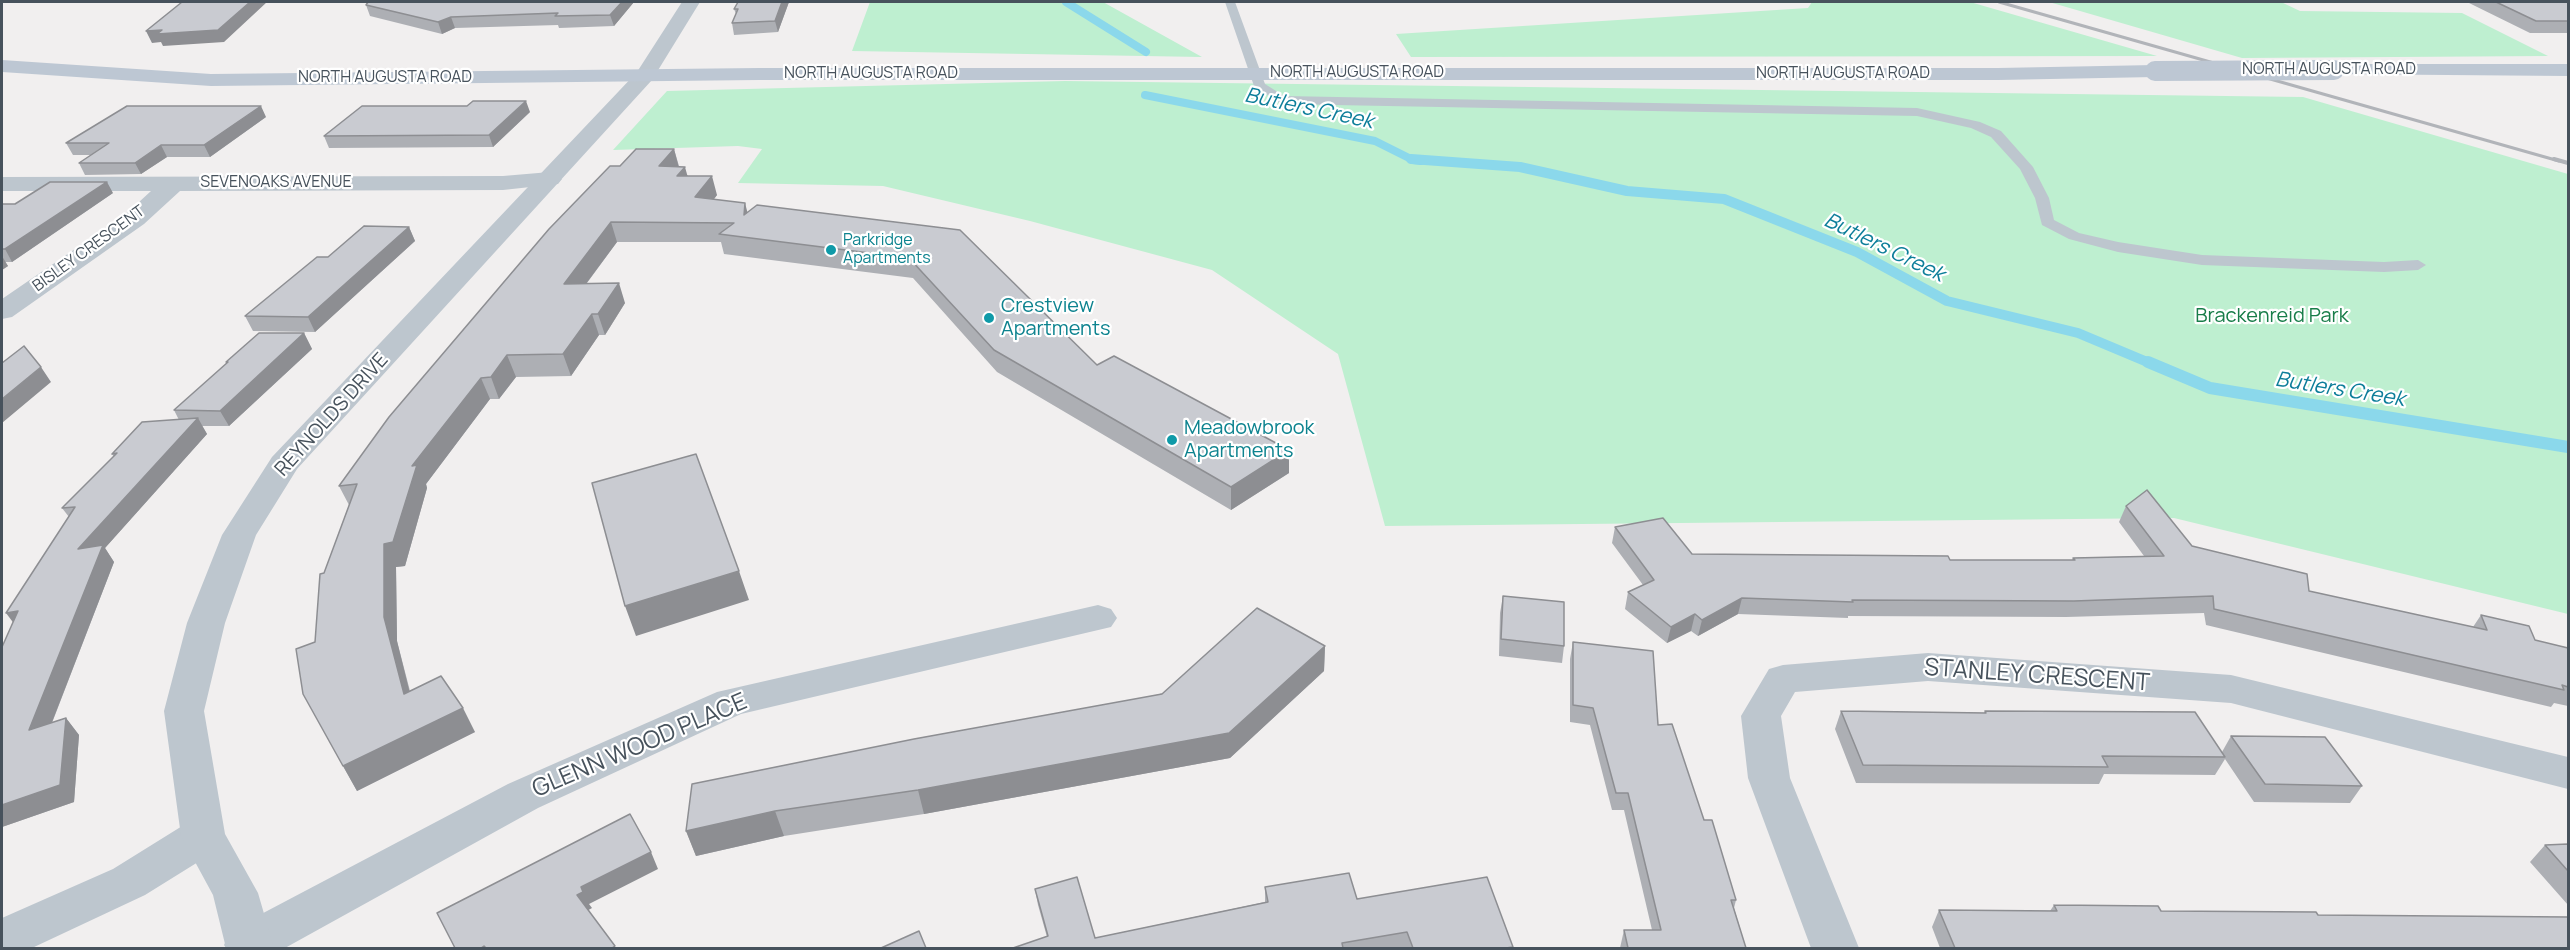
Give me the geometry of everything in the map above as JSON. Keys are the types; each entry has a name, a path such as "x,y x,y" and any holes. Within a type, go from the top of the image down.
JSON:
{"main road":[{"name":"NORTH AUGUSTA ROAD","path":"2,66 211,80 1255,72 1998,74 2155,71 2568,70"}],"street":[{"name":"REYNOLDS DRIVE","path":"249,947 235,893 203,836 184,711 206,623 239,535 284,464 645,76 691,2"},
{"name":"SEVENOAKS AVENUE","path":"2,184 503,183 550,179"},
{"name":"BISLEY CRESCENT","path":"2,311 135,219 174,183"},
{"name":"GLENN WOOD PLACE","path":"249,947 523,796 731,702 1098,618"},
{"name":"STANLEY CRESCENT","path":"1835,948 1769,778 1761,716 1783,679 1928,667 2230,689 2568,773"},
{"path":"2,940 129,882 203,836"}],"lane":[{"path":"1230,2 1260,86 1281,100 1917,112 1976,125 1996,134 2026,167 2042,198 2047,222 2074,236 2118,247 2202,260 2384,267 2418,265"}],"green space":[{"path":"870,2 1103,2 1202,57 852,51"},
{"path":"1812,2 1970,2 2157,56 1411,57 1396,34 1808,8"},
{"path":"2049,2 2281,2 2300,11 2462,13 2548,56 2242,58"},
{"name":"Brackenreid Park","path":"1065,81 2303,97 2568,174 2568,614 2174,518 1385,526 1338,354 1212,270 1030,221 883,186 738,183 762,149 738,146 613,150 667,91"}],"building":[{"path":"182,2 250,2 218,30 157,34 162,30 146,31"},
{"path":"368,2 622,2 610,15 555,16 558,13 451,17 438,22 366,5"},
{"path":"738,2 782,2 775,21 732,23 738,9 734,9"},
{"path":"2496,2 2568,2 2568,21 2536,21"},
{"path":"473,101 526,101 489,135 324,136 362,106 467,106"},
{"path":"127,106 261,106 204,145 161,145 135,163 79,163 109,143 66,143"},
{"path":"636,149 674,149 659,166 685,167 677,176 712,176 695,197 745,203 744,215 757,205 960,230 1097,365 1114,356 1289,450 1231,487 994,350 909,258 719,234 734,223 611,222 564,284 619,283 598,314 592,314 563,354 507,355 491,377 481,378 412,466 417,465 393,542 384,544 384,617 404,694 441,676 463,708 343,766 303,694 296,649 315,642 320,574 324,573 357,484 339,486 389,417 549,229 610,166 620,166"},
{"path":"50,182 107,182 2,249 2,204 15,204"},
{"path":"364,226 409,227 308,317 245,316 317,257 328,257"},
{"path":"259,333 304,333 220,411 174,410 228,362 226,362"},
{"path":"24,346 41,367 2,399 2,363"},
{"path":"198,418 78,549 103,545 29,730 66,718 60,785 2,805 2,647 18,611 6,613 75,507 62,508 117,453 112,454 142,422"},
{"path":"696,454 739,571 625,606 592,483"},
{"path":"2147,490 2192,546 2307,574 2309,591 2487,630 2481,615 2529,626 2535,640 2568,648 2568,687 2562,685 2564,690 2214,609 2213,596 2074,601 1852,600 1853,602 1742,598 1702,620 1695,614 1671,627 1628,592 1654,580 1615,527 1663,518 1692,554 1948,556 1950,560 2075,560 2073,558 2164,556 2126,506"},
{"path":"1503,596 1564,602 1564,646 1501,639"},
{"path":"1257,608 1325,646 1229,733 918,790 775,811 686,831 692,784 914,739 1162,694"},
{"path":"1573,642 1653,651 1658,725 1672,724 1704,820 1712,820 1736,900 1731,900 1746,948 1628,948 1624,930 1661,930 1628,793 1616,793 1593,708 1573,705"},
{"path":"1841,711 2195,712 2225,757 2102,756 2108,767 1863,765"},
{"path":"2231,736 2325,737 2362,786 2265,784"},
{"path":"630,814 651,852 581,887 583,892 577,895 615,946 612,948 486,948 484,946 455,948 437,913"},
{"path":"2568,844 2568,871 2545,845"},
{"path":"1349,873 1357,899 1487,877 1513,947 1413,948 1407,932 1342,943 1343,948 1013,948 1048,936 1035,889 1077,877 1095,938 1268,902 1265,887"},
{"path":"2054,905 2158,906 2161,911 2316,912 2318,915 2568,917 2568,948 1955,948 1939,910 2057,911"},
{"path":"919,931 926,948 881,948"}],"waterway":[{"name":"Butlers Creek","path":"1066,2 1146,52"},
{"name":"Butlers Creek","path":"1145,95 1375,141 1411,159"},
{"name":"Butlers Creek","path":"1411,159 1520,167 1627,191 1724,199 1857,252 1947,301 2078,333 2152,364"},
{"name":"Butlers Creek","path":"1411,159 1421,161"},
{"name":"Butlers Creek","path":"2148,362 2210,388 2568,447"}],"railway":[{"path":"1999,2 2559,161"},
{"path":"2554,159 2568,163"}],"place":[{"name":"Parkridge Apartments","path":"831,250"},
{"name":"Crestview Apartments","path":"989,318"},
{"name":"Meadowbrook Apartments","path":"1172,440"}]}
